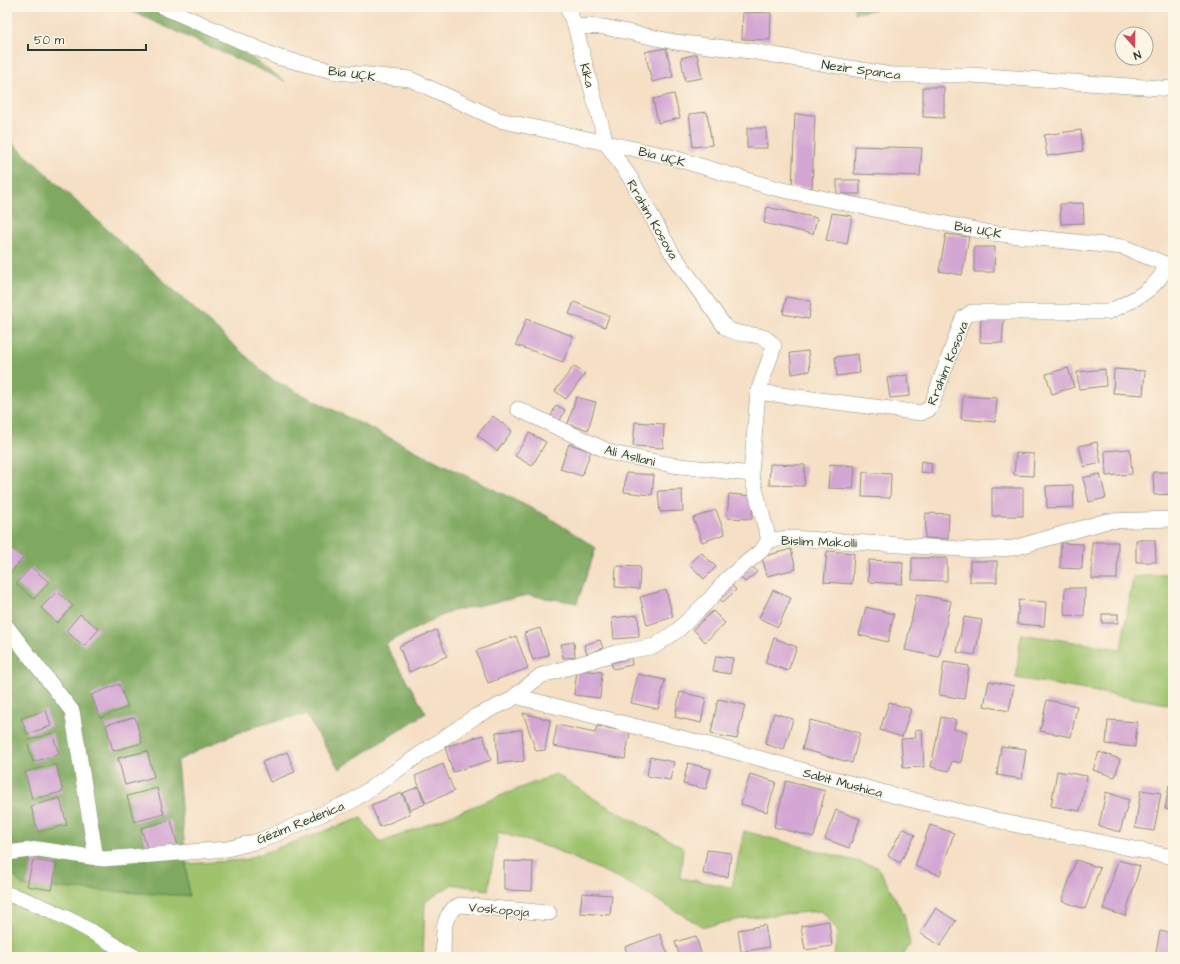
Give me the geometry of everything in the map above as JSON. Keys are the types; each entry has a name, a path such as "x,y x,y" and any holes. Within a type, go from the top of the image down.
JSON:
{"street":[{"name":"Bia UÇK","path":"164,7 277,58 337,72 410,79 499,120 667,156 774,188 883,212 991,232 1123,247 1170,266"},
{"name":"Kika","path":"567,7 575,26 606,143"},
{"name":"Nezir Spanca","path":"575,26 604,27 675,42 751,51 891,75 971,75 1173,89"},
{"name":"Rrahim Kosova","path":"606,143 631,179 672,252 725,327 734,333 761,335 769,340 774,346 758,392 751,474 769,540"},
{"name":"Rrahim Kosova","path":"758,392 922,413 929,409 933,401 963,318 972,312 1108,312 1125,304 1144,292 1163,276 1170,266"},
{"name":"Ali Asllani","path":"518,409 612,453 672,465 751,474"},
{"name":"Bislim Makolli","path":"515,696 526,689 540,676 616,653 655,646 678,630 710,599 728,578 762,550 769,540 791,538 976,550 1014,548 1107,522 1173,519"},
{"path":"7,627 72,711 96,858"},
{"name":"Sabit Mushica","path":"515,696 729,750 904,798 1017,825 1173,857"},
{"name":"Gëzim Redenica","path":"7,853 38,849 96,858 184,853 228,848 262,840 352,801 476,716 509,701 515,696"},
{"path":"7,894 28,900 62,915 135,957"},
{"name":"Voskopoja","path":"444,957 445,924 447,915 452,908 460,905 549,913"}],"green space":[{"path":"122,7 177,7 285,81"},
{"path":"854,7 891,7 855,13"},
{"path":"7,138 271,379 547,516 596,548 577,603 528,595 449,612 385,644 426,713 339,769 306,715 271,722 240,732 177,761 189,896 23,886 7,868"},
{"path":"1173,574 1173,705 1016,678 1021,634 1121,649 1133,577"},
{"path":"556,774 596,800 683,848 680,878 732,887 744,831 878,867 904,914 910,944 902,957 834,957 837,930 822,911 750,917 703,927 623,880 551,848 498,832 488,890 452,884 425,902 423,957 7,957 7,868 23,886 188,895 186,864 244,860 361,818 380,843"}],"building":[{"path":"743,12 771,13 770,40 742,39"},
{"path":"666,48 673,77 652,82 645,52"},
{"path":"697,54 702,78 685,81 681,58"},
{"path":"923,87 944,87 944,118 923,117"},
{"path":"674,94 680,118 658,123 653,99"},
{"path":"707,112 712,145 693,147 689,114"},
{"path":"795,114 815,115 812,188 792,187"},
{"path":"747,128 766,128 767,148 747,148"},
{"path":"1081,130 1083,151 1047,156 1044,135"},
{"path":"855,146 922,148 920,176 854,174"},
{"path":"837,180 860,180 860,194 837,194"},
{"path":"1083,203 1084,223 1061,224 1060,204"},
{"path":"767,207 817,218 813,234 764,223"},
{"path":"832,213 852,216 847,244 826,240"},
{"path":"946,234 969,237 962,275 939,271"},
{"path":"974,247 995,247 994,272 974,272"},
{"path":"786,297 811,301 809,319 783,314"},
{"path":"574,302 609,316 605,327 569,314"},
{"path":"981,317 1004,318 1002,343 980,342"},
{"path":"526,319 573,336 563,362 516,345"},
{"path":"808,351 810,371 792,374 790,353"},
{"path":"858,354 860,373 837,376 835,357"},
{"path":"574,366 585,374 566,399 555,391"},
{"path":"1068,368 1074,387 1052,394 1046,374"},
{"path":"1105,369 1106,386 1079,389 1077,372"},
{"path":"1114,369 1145,371 1143,395 1113,393"},
{"path":"908,375 910,396 890,398 887,378"},
{"path":"963,396 997,398 995,422 961,419"},
{"path":"576,397 596,402 588,430 568,424"},
{"path":"556,405 565,410 559,423 550,418"},
{"path":"493,416 512,431 497,451 477,435"},
{"path":"635,422 664,424 663,448 633,446"},
{"path":"529,433 546,442 532,466 515,456"},
{"path":"1097,442 1101,463 1084,467 1079,446"},
{"path":"569,444 591,451 582,476 560,469"},
{"path":"1130,449 1132,474 1106,476 1105,451"},
{"path":"1016,453 1034,454 1033,476 1014,475"},
{"path":"921,461 932,463 931,473 920,472"},
{"path":"770,464 805,465 804,486 769,485"},
{"path":"830,464 855,466 853,489 828,488"},
{"path":"863,472 891,474 890,498 862,497"},
{"path":"1153,472 1173,472 1173,494 1154,495"},
{"path":"626,473 654,475 652,495 624,492"},
{"path":"1100,474 1106,498 1089,502 1083,478"},
{"path":"1073,485 1074,507 1047,508 1046,486"},
{"path":"992,488 1023,488 1023,516 992,516"},
{"path":"682,490 683,511 660,512 658,491"},
{"path":"729,494 753,496 752,519 727,518"},
{"path":"716,510 725,534 702,542 693,518"},
{"path":"926,513 949,514 948,539 925,538"},
{"path":"1136,540 1155,540 1156,562 1136,562"},
{"path":"1092,542 1118,542 1117,579 1092,579"},
{"path":"1061,543 1083,544 1082,569 1060,568"},
{"path":"7,544 23,558 9,575 7,573"},
{"path":"791,549 796,569 767,576 762,557"},
{"path":"827,551 854,553 852,584 824,582"},
{"path":"701,552 716,567 704,579 689,564"},
{"path":"912,558 947,558 947,581 912,580"},
{"path":"869,560 903,562 902,584 868,582"},
{"path":"970,561 997,561 997,582 970,582"},
{"path":"616,566 640,567 639,589 615,587"},
{"path":"752,566 757,572 745,582 739,576"},
{"path":"31,567 49,582 34,599 16,584"},
{"path":"732,585 736,590 723,602 718,598"},
{"path":"1065,588 1085,588 1084,616 1064,615"},
{"path":"666,590 673,617 647,625 640,597"},
{"path":"773,590 791,598 778,627 759,618"},
{"path":"57,591 73,606 57,623 41,608"},
{"path":"917,594 951,601 939,657 905,650"},
{"path":"1019,600 1046,602 1044,626 1017,624"},
{"path":"866,607 894,614 888,642 859,635"},
{"path":"713,611 725,623 705,642 693,629"},
{"path":"80,614 99,629 84,646 66,631"},
{"path":"1102,614 1118,614 1118,623 1102,623"},
{"path":"638,615 639,637 614,639 612,618"},
{"path":"964,617 982,620 975,655 957,652"},
{"path":"540,628 549,655 533,660 524,633"},
{"path":"436,630 447,656 409,672 399,646"},
{"path":"516,636 528,668 488,683 476,651"},
{"path":"774,638 797,647 788,671 765,663"},
{"path":"600,640 603,648 587,654 584,645"},
{"path":"574,642 575,657 563,658 561,644"},
{"path":"716,656 733,658 730,674 713,671"},
{"path":"631,658 632,665 613,669 611,663"},
{"path":"944,662 969,666 964,699 939,695"},
{"path":"577,670 602,672 600,698 574,695"},
{"path":"638,674 665,680 658,709 631,703"},
{"path":"989,681 1014,686 1009,711 984,706"},
{"path":"119,684 128,707 100,718 91,695"},
{"path":"680,692 706,698 701,723 675,717"},
{"path":"718,699 745,705 737,739 711,734"},
{"path":"1047,700 1077,706 1071,737 1040,731"},
{"path":"889,702 911,709 902,737 880,730"},
{"path":"46,710 51,726 27,734 21,718"},
{"path":"523,713 550,720 545,750 536,751"},
{"path":"774,713 793,719 784,750 765,744"},
{"path":"135,717 142,743 113,751 106,725"},
{"path":"941,717 956,720 954,729 967,732 961,763 952,761 949,771 931,767"},
{"path":"810,720 860,733 852,763 802,749"},
{"path":"1108,720 1137,722 1135,747 1106,744"},
{"path":"1173,723 1173,741 1169,740"},
{"path":"557,725 595,733 597,726 630,732 625,759 553,746"},
{"path":"922,729 924,767 903,768 901,739 916,738 915,730"},
{"path":"522,730 524,761 498,763 496,732"},
{"path":"52,733 59,754 33,762 27,741"},
{"path":"483,735 491,760 453,772 445,747"},
{"path":"1001,746 1026,749 1022,779 997,775"},
{"path":"147,751 154,777 125,785 118,758"},
{"path":"287,752 295,772 270,782 262,762"},
{"path":"1099,752 1120,759 1115,777 1093,770"},
{"path":"650,757 674,762 670,780 647,776"},
{"path":"688,763 711,769 706,789 683,784"},
{"path":"56,764 63,792 32,799 25,772"},
{"path":"443,764 454,791 426,803 415,776"},
{"path":"1057,771 1087,776 1080,811 1051,806"},
{"path":"750,774 776,782 767,812 741,804"},
{"path":"786,781 825,791 814,837 774,827"},
{"path":"1169,785 1173,786 1173,810 1165,809"},
{"path":"418,787 425,804 410,810 403,793"},
{"path":"157,788 164,814 134,822 127,796"},
{"path":"1141,790 1161,793 1154,831 1135,828"},
{"path":"1106,792 1129,800 1120,832 1099,826"},
{"path":"402,793 410,814 380,827 371,805"},
{"path":"60,798 67,825 38,832 31,806"},
{"path":"836,810 860,819 849,848 825,839"},
{"path":"171,820 178,846 149,854 141,828"},
{"path":"930,825 954,833 940,875 915,866"},
{"path":"903,828 915,835 900,863 888,856"},
{"path":"707,850 731,853 728,877 703,874"},
{"path":"33,860 57,864 52,890 27,886"},
{"path":"1076,860 1100,868 1085,909 1062,901"},
{"path":"1118,860 1140,866 1125,916 1103,909"},
{"path":"504,861 533,862 532,891 504,890"},
{"path":"1173,882 1173,899 1169,898"},
{"path":"582,893 612,895 610,915 580,913"},
{"path":"936,908 956,921 940,946 920,933"},
{"path":"829,921 832,946 805,950 801,926"},
{"path":"765,925 769,947 741,952 738,930"},
{"path":"1160,931 1173,934 1173,957 1155,957"},
{"path":"660,934 669,957 628,957 625,947"},
{"path":"696,936 702,957 680,957 675,942"}]}
